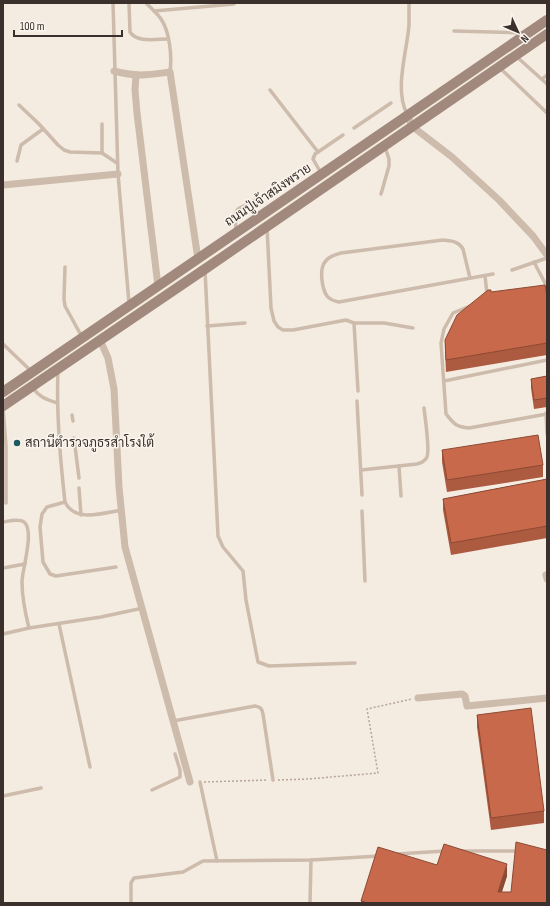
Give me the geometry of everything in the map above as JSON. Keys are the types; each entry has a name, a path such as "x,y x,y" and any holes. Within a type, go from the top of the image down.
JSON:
{"main road":[{"name":"ถนนปู่เจ้าสมิงพราย","path":"3,392 547,20"},
{"name":"ถนนปู่เจ้าสมิงพราย","path":"3,407 547,34"},
{"path":"94,330 100,340"}],"street":[{"path":"114,71 136,75 170,72 198,259"},
{"path":"136,75 135,90 137,113 158,286"},
{"path":"407,116 413,127 452,157 499,200 543,246 547,254"},
{"path":"3,185 118,174"},
{"path":"100,340 108,358 114,389 125,547 143,608 188,779"},
{"path":"418,698 462,694 465,696 467,706 547,698"}],"lane":[{"path":"113,3 117,163 130,306"},
{"path":"129,3 130,32 132,36 137,39 168,39"},
{"path":"146,3 161,19 166,29 171,61 170,72"},
{"path":"407,116 402,106 401,88 409,24 409,3"},
{"path":"154,11 234,4"},
{"path":"454,31 528,33"},
{"path":"515,56 547,84"},
{"path":"499,67 547,113"},
{"path":"542,79 547,75"},
{"path":"270,90 318,152"},
{"path":"354,128 391,103"},
{"path":"19,105 64,150 70,152 102,153 117,163"},
{"path":"102,124 102,153"},
{"path":"17,161 21,145 43,129"},
{"path":"322,174 313,159 315,154 343,135"},
{"path":"381,194 389,166 389,159 384,146"},
{"path":"236,233 235,214 238,209 258,199"},
{"path":"268,226 270,308 274,321 278,327 283,330 293,330 346,320 354,323 384,323 413,328"},
{"path":"470,278 461,245 455,241 443,240 341,253 330,257 324,262 321,270 324,290 327,296 333,301 339,302 493,274"},
{"path":"512,270 547,258"},
{"path":"534,262 547,287"},
{"path":"65,267 65,306 82,338"},
{"path":"205,269 218,536 223,547 243,571 246,600 258,662 269,666 355,664"},
{"path":"485,276 487,299"},
{"path":"475,304 453,313 444,329 441,343 446,414 459,428 469,428 547,414 547,434"},
{"path":"207,326 245,323"},
{"path":"354,323 358,391"},
{"path":"3,344 32,372"},
{"path":"444,381 547,360"},
{"path":"58,369 58,431 65,502 68,508 74,513 85,515 122,510"},
{"path":"32,386 44,399 57,403"},
{"path":"358,401 362,495"},
{"path":"3,407 6,446 6,502"},
{"path":"361,470 417,464 423,462 427,456 428,449 424,408"},
{"path":"72,414 73,421"},
{"path":"74,438 79,478"},
{"path":"399,466 401,496"},
{"path":"79,488 81,514"},
{"path":"65,502 47,507 42,514 40,527 43,562 50,574 56,576 116,567"},
{"path":"362,511 365,581"},
{"path":"3,522 18,520 24,522 27,526 28,541 22,580 23,606 29,628"},
{"path":"3,568 25,564"},
{"path":"3,634 143,608"},
{"path":"59,624 90,767"},
{"path":"173,721 255,706 259,707 262,709 263,714 273,780"},
{"path":"175,754 180,770 180,777"},
{"path":"152,790 180,777 188,779"},
{"path":"200,782 217,861"},
{"path":"3,796 41,788"},
{"path":"457,851 514,850 525,852"},
{"path":"395,854 449,851"},
{"path":"131,903 131,883 134,878 183,872 203,861 310,860 380,856"},
{"path":"310,860 310,903"}],"path":[{"path":"200,782 308,779 378,773 367,709 418,698"}],"building":[{"path":"545,285 547,296 547,343 446,360 445,340 457,315 488,290 491,290 491,292"},
{"path":"547,376 547,398 534,400 531,379"},
{"path":"538,435 543,465 447,480 442,450"},
{"path":"547,479 547,526 451,543 443,499"},
{"path":"531,708 544,811 491,818 477,715"},
{"path":"516,842 547,850 547,903 368,903 361,901 378,847 437,865 444,844 507,864 498,892 511,892"}],"place":[{"name":"สถานีตำรวจภูธรสำโรงใต้","path":"17,443"}]}
